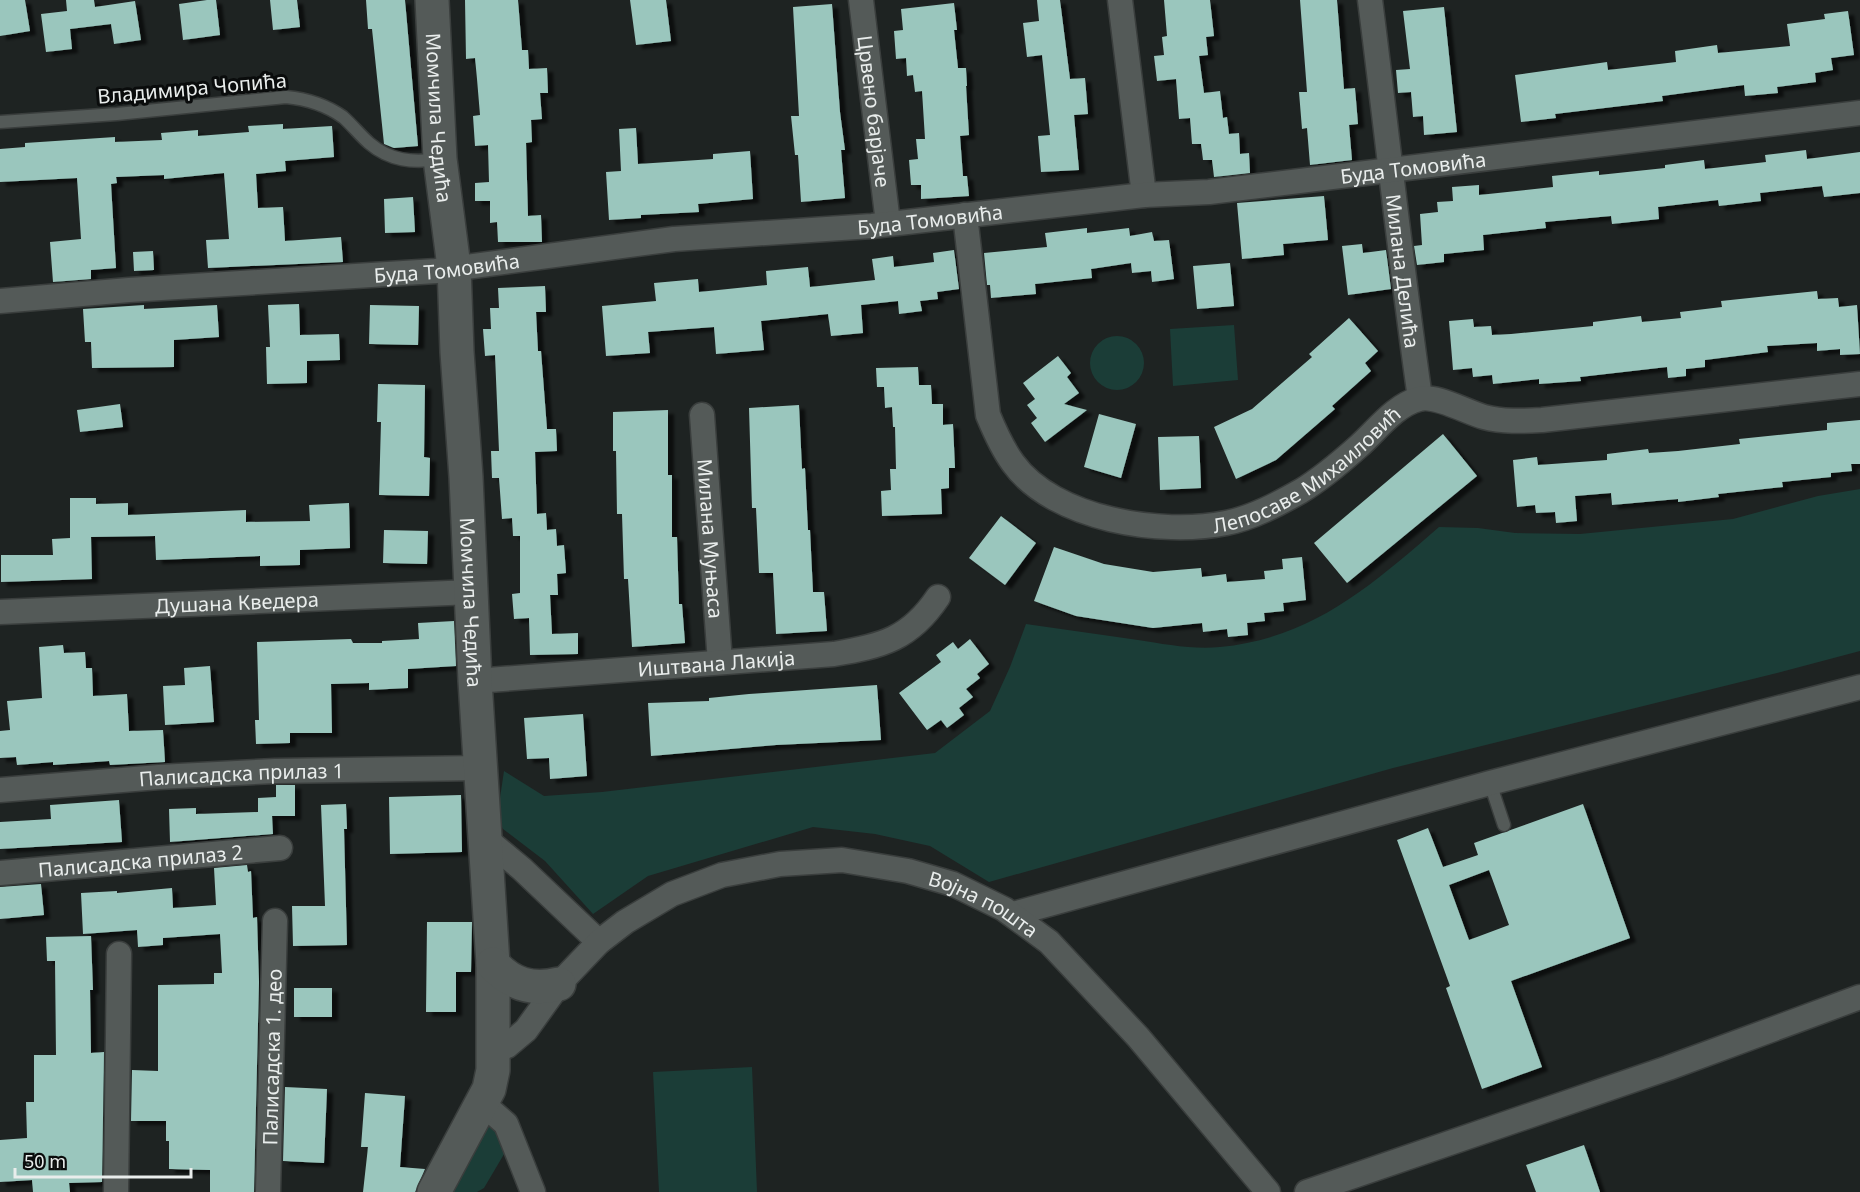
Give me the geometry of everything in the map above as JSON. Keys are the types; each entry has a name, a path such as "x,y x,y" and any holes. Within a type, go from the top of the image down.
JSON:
{"street":[{"name":"Момчила Чедића","path":"432,0 440,159 454,267 475,681 493,964 494,1051 492,1078 482,1103 435,1192"},
{"name":"Црвено барјаче","path":"861,0 888,223"},
{"path":"1120,0 1144,195"},
{"name":"Милана Делића","path":"1370,0 1392,169 1407,310 1420,398"},
{"name":"Буда Томовића","path":"0,301 129,290 436,271 674,239 888,223 1144,195 1209,192 1860,113"},
{"name":"Лепосаве Михаиловић","path":"966,215 988,415 998,439 1013,465 1044,492 1078,509 1115,521 1170,528 1198,527 1229,523 1271,507 1303,490 1357,448 1396,412 1420,398 1435,400 1483,417 1510,421 1542,420 1860,384"},
{"name":"Милана Муњаса","path":"702,415 720,662"},
{"name":"Душана Кведера","path":"0,612 472,592"},
{"name":"Иштвана Лакија","path":"475,681 834,654 872,647 904,633 930,609 938,597"},
{"path":"1013,914 1490,783 1860,687"},
{"name":"Палисадска прилаз 1","path":"0,790 159,777 275,771 481,768"},
{"path":"486,838 599,942"},
{"name":"Палисадска прилаз 2","path":"0,873 280,848"},
{"name":"Војна пошта","path":"494,1051 517,1039 559,984 599,942 625,922 672,894 722,875 780,864 842,860 908,871 953,884 1013,914 1049,942 1137,1037 1268,1192"},
{"name":"Палисадска 1. део","path":"268,1192 275,921"},
{"path":"116,1192 119,954"},
{"path":"493,964 506,977 522,985 534,988 559,984"},
{"path":"1307,1192 1668,1068 1860,997"},
{"path":"482,1103 506,1124 533,1192"}],"lane":[{"name":"Владимира Чопића","path":"0,122 117,114 286,98 303,99 340,115 370,144 386,155 419,162 440,159"},
{"path":"1490,783 1504,825"}],"green space":[{"path":"1234,325 1238,380 1173,386 1170,329"},
{"path":"1112,336 1122,336 1132,340 1140,348 1144,363 1140,378 1132,386 1122,390 1112,390 1102,386 1094,378 1090,368 1090,358 1094,348 1102,340"},
{"path":"1860,489 1860,651 1393,768 989,882 930,846 875,834 813,827 648,876 593,914 545,861 503,829 497,818 504,771 544,796 602,792 935,753 990,711 1026,624 1189,647 1210,648 1253,642 1284,633 1339,605 1390,569 1439,527 1478,528 1515,533 1580,534 1733,519 1818,496"},
{"path":"752,1067 757,1192 659,1192 653,1072"},
{"path":"482,1103 513,1139 484,1188 477,1192 435,1192"}],"building":[{"path":"0,0 25,0 30,31 0,36"},
{"path":"66,0 94,0 95,7 135,1 141,40 114,44 111,24 70,29 72,49 46,52 41,14 67,11"},
{"path":"216,0 220,35 183,40 179,4"},
{"path":"270,0 297,0 300,27 273,30"},
{"path":"366,0 405,0 418,146 394,148 384,144 372,29 368,29"},
{"path":"465,0 518,0 522,50 528,50 529,69 547,68 548,93 540,93 542,119 531,120 532,142 526,143 528,216 541,215 542,242 498,242 497,222 490,223 490,201 475,201 475,183 489,182 488,145 475,146 473,116 480,115 475,58 466,59"},
{"path":"630,0 666,0 671,41 636,45"},
{"path":"1037,0 1060,0 1070,79 1085,78 1088,114 1074,115 1079,170 1041,172 1038,136 1050,135 1042,55 1027,57 1023,23 1039,21"},
{"path":"1164,0 1210,0 1214,36 1206,37 1208,55 1199,56 1204,93 1220,91 1223,118 1227,117 1229,134 1239,133 1240,154 1249,153 1250,173 1214,177 1212,160 1203,160 1201,144 1192,144 1190,118 1179,119 1176,79 1157,81 1154,56 1164,55 1162,37 1167,36"},
{"path":"1300,0 1337,0 1344,89 1355,88 1358,124 1349,125 1352,160 1310,165 1307,128 1302,129 1299,92 1307,92"},
{"path":"954,3 958,68 966,68 969,135 960,136 963,176 967,176 969,196 921,199 921,185 911,185 909,160 918,159 916,139 925,139 922,91 915,92 913,75 907,76 906,58 896,59 894,31 903,30 901,9"},
{"path":"832,4 845,150 841,150 845,198 801,202 798,155 795,155 791,116 799,116 793,7"},
{"path":"1444,7 1457,132 1424,135 1423,116 1413,117 1411,92 1398,93 1396,70 1410,69 1403,11"},
{"path":"1848,11 1854,55 1831,58 1833,70 1815,73 1816,82 1777,87 1778,93 1745,96 1744,85 1662,96 1663,101 1555,114 1556,118 1521,122 1515,75 1607,62 1608,70 1676,62 1675,51 1717,45 1718,53 1790,46 1787,24 1825,19 1824,14"},
{"path":"283,124 283,129 332,126 334,157 285,161 286,171 256,174 258,208 283,207 285,241 341,237 343,262 208,268 206,240 229,239 224,173 164,179 164,175 116,177 117,183 111,184 116,268 91,270 91,279 53,282 50,242 81,239 77,178 0,182 0,149 25,147 25,143 115,137 115,142 162,140 161,133 198,130 198,136 249,132 248,126"},
{"path":"636,128 638,164 713,159 713,154 750,151 753,199 698,204 699,212 641,215 641,218 609,220 606,172 621,171 619,129"},
{"path":"1806,150 1807,159 1860,152 1860,193 1824,197 1822,186 1760,193 1761,201 1719,206 1718,200 1658,207 1659,219 1612,224 1611,216 1545,222 1546,228 1483,235 1484,250 1444,254 1444,262 1417,265 1414,246 1422,245 1420,214 1438,212 1437,202 1453,201 1452,187 1479,185 1479,195 1553,187 1552,176 1599,171 1599,175 1665,168 1665,165 1704,160 1705,169 1766,162 1765,155"},
{"path":"1324,196 1328,240 1283,244 1284,255 1242,259 1237,203"},
{"path":"413,197 415,232 385,233 384,199"},
{"path":"1087,228 1087,233 1129,228 1130,236 1152,232 1154,241 1169,240 1174,279 1152,282 1151,271 1132,273 1131,263 1091,269 1092,278 1035,284 1036,294 991,298 990,285 987,285 984,253 1047,247 1045,233"},
{"path":"1362,244 1363,253 1386,250 1391,289 1348,295 1342,246"},
{"path":"954,250 959,289 937,292 938,299 920,301 922,311 899,314 898,301 861,305 863,333 831,336 828,314 761,321 764,350 716,354 714,327 648,332 650,353 606,356 602,306 656,301 654,283 698,279 699,292 767,285 766,271 808,267 810,287 875,280 872,259 893,256 894,267 934,262 933,253"},
{"path":"153,251 154,270 134,271 133,252"},
{"path":"1230,263 1234,306 1197,309 1193,266"},
{"path":"545,286 546,312 536,312 538,351 541,351 547,429 556,429 557,451 535,452 537,514 546,513 547,530 556,529 557,546 564,545 566,573 557,574 558,595 550,595 552,634 578,633 578,654 530,655 529,618 514,619 512,594 520,593 520,536 513,536 512,518 502,519 499,478 492,478 491,451 499,451 495,355 485,356 483,329 491,329 490,308 499,308 498,288"},
{"path":"1817,291 1818,299 1838,298 1839,307 1857,305 1860,354 1840,355 1840,349 1817,351 1817,343 1767,346 1768,352 1705,360 1705,367 1686,369 1686,376 1668,378 1667,367 1580,377 1581,381 1539,384 1539,379 1493,384 1492,375 1473,377 1472,368 1453,370 1449,321 1473,319 1474,327 1491,326 1492,335 1511,334 1593,326 1593,322 1641,316 1642,322 1681,318 1680,312 1722,307 1721,301"},
{"path":"299,304 300,335 339,334 340,360 307,361 307,383 267,384 266,347 270,347 268,305"},
{"path":"144,305 144,309 217,305 219,337 174,340 174,367 92,368 91,342 85,342 83,309"},
{"path":"370,305 419,306 418,345 369,344"},
{"path":"1349,318 1378,351 1365,363 1371,371 1332,406 1335,409 1276,460 1236,479 1214,427 1252,409 1312,357 1309,354"},
{"path":"1058,356 1071,373 1067,377 1079,393 1064,404 1087,410 1045,442 1031,423 1037,418 1027,405 1035,399 1023,383"},
{"path":"918,367 919,385 931,385 932,404 943,404 943,425 953,424 955,468 949,468 949,488 941,489 942,514 882,516 881,491 891,490 890,469 896,469 895,427 893,427 892,407 885,408 884,387 877,387 876,368"},
{"path":"378,384 425,385 424,457 430,458 429,496 379,495 381,422 377,422"},
{"path":"120,404 123,427 80,432 77,410"},
{"path":"799,405 813,592 824,592 827,631 776,634 773,573 759,573 756,508 752,508 749,408"},
{"path":"668,410 668,475 672,475 672,537 677,537 679,604 682,604 685,643 632,647 628,579 624,579 622,514 617,514 613,412"},
{"path":"1099,414 1136,424 1121,478 1084,467"},
{"path":"1860,420 1860,464 1851,464 1852,471 1831,473 1831,477 1782,482 1783,487 1718,494 1719,497 1678,502 1678,499 1612,505 1611,493 1575,496 1577,521 1556,523 1555,512 1536,513 1535,505 1517,507 1513,460 1537,457 1538,465 1607,460 1607,454 1648,449 1649,453 1678,451 1740,444 1739,439 1827,430 1827,423"},
{"path":"1443,434 1477,476 1347,583 1314,543"},
{"path":"1199,436 1201,488 1160,490 1158,437"},
{"path":"70,498 96,498 96,504 128,503 128,515 246,510 246,522 310,521 309,505 349,503 350,548 300,550 300,565 260,566 260,556 156,560 155,536 91,537 92,579 1,582 1,555 53,555 52,539 70,538"},
{"path":"1001,516 1036,543 1005,585 969,558"},
{"path":"384,530 428,531 427,564 383,563"},
{"path":"1054,547 1104,564 1153,572 1201,568 1202,577 1226,574 1227,582 1265,579 1264,571 1283,569 1282,559 1302,557 1306,600 1283,603 1284,611 1264,613 1265,621 1247,623 1248,635 1228,637 1227,629 1203,632 1202,623 1153,628 1076,616 1034,601"},
{"path":"454,621 456,666 408,669 408,688 369,690 369,683 331,684 332,733 290,733 290,743 256,744 255,720 259,720 257,642 351,639 353,643 382,643 382,641 419,639 418,623"},
{"path":"970,639 989,664 977,674 980,678 966,689 973,697 959,708 964,715 947,728 941,720 927,730 899,693 941,662 936,655 953,642 958,649"},
{"path":"63,645 64,653 85,652 86,668 92,668 93,696 127,694 129,731 163,730 165,762 110,765 109,761 53,765 53,762 17,765 16,757 0,758 0,731 10,730 7,701 42,698 39,647"},
{"path":"210,666 214,722 165,725 163,686 185,685 184,668"},
{"path":"877,685 881,740 776,745 651,756 648,703 709,701 709,698 749,694"},
{"path":"583,714 587,776 550,779 549,758 527,759 524,718"},
{"path":"276,785 295,785 295,816 272,816 273,834 170,842 169,809 196,808 196,814 258,812 258,798 276,797"},
{"path":"461,795 462,852 390,854 389,797"},
{"path":"119,800 122,842 0,849 0,822 51,819 50,805"},
{"path":"346,804 347,829 344,829 347,945 293,946 292,906 325,906 321,805"},
{"path":"1583,804 1630,938 1511,981 1542,1067 1482,1089 1446,988 1450,986 1397,840 1428,828 1443,867 1478,855 1474,843","holes":["1489,870 1509,925 1469,940 1449,885"]},
{"path":"247,865 248,872 251,871 253,918 257,917 259,982 254,1192 210,1192 210,1170 169,1169 166,1121 131,1121 132,1070 158,1071 158,985 214,984 214,973 222,973 220,934 163,938 163,945 138,947 137,930 83,934 81,893 117,891 117,893 172,888 173,908 216,905 214,868"},
{"path":"41,884 44,915 0,919 0,887"},
{"path":"427,922 472,922 471,972 456,972 456,1012 426,1012"},
{"path":"91,936 93,990 90,990 91,1053 104,1052 102,1182 69,1183 70,1192 33,1192 32,1180 0,1182 0,1140 27,1138 26,1102 34,1102 34,1055 56,1055 55,961 47,961 46,937"},
{"path":"294,988 332,988 332,1017 294,1017"},
{"path":"285,1087 327,1089 324,1163 283,1161"},
{"path":"365,1093 405,1096 400,1167 425,1169 415,1192 363,1192 368,1147 361,1147"},
{"path":"1584,1145 1600,1192 1536,1192 1526,1165"}]}
